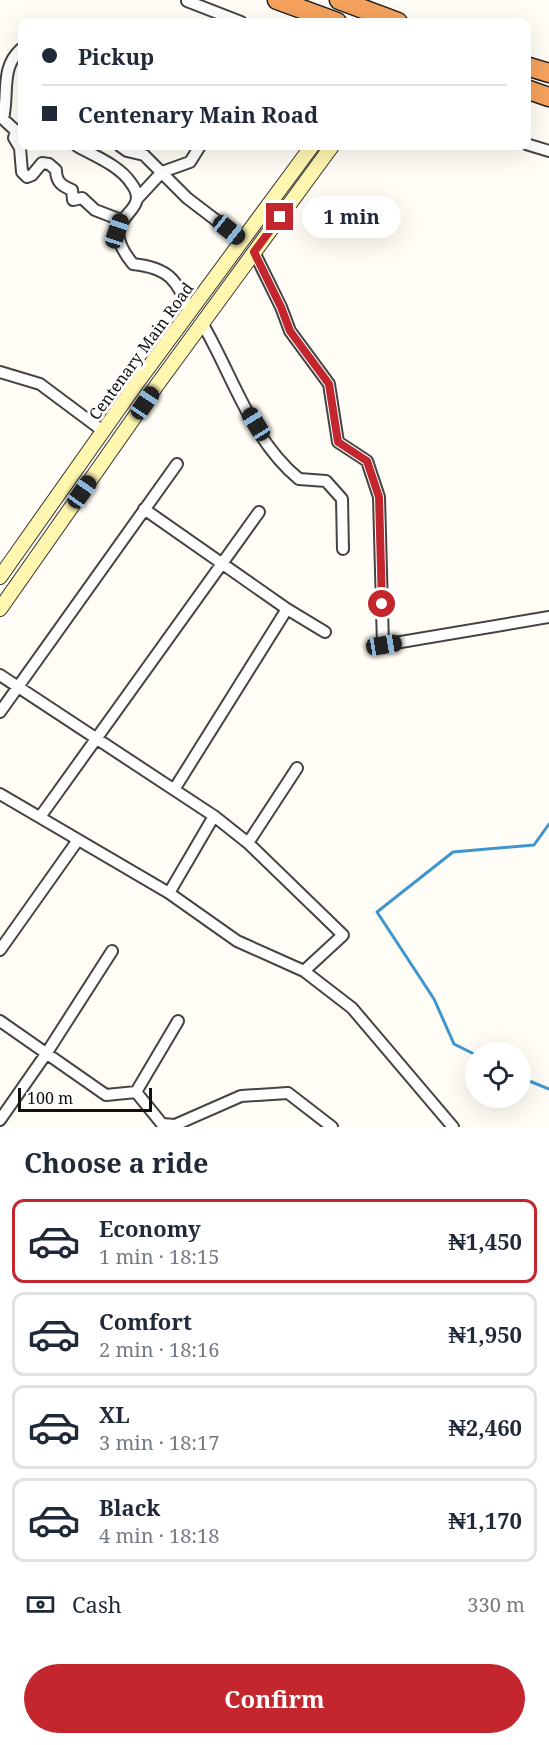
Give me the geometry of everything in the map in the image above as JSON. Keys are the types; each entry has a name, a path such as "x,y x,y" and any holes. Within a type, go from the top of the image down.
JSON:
{"highway":[{"path":"277,0 326,18"},
{"path":"339,0 387,18"},
{"path":"531,68 549,73"},
{"path":"531,91 549,97"}],"street":[{"path":"187,1 231,18"},
{"path":"18,51 11,57 4,76 6,107 3,119 16,131 14,138 18,145"},
{"path":"531,146 549,152"},
{"path":"20,150 22,172 27,177 33,175 42,163 50,164 56,170 56,178 63,186 72,189 73,200 82,198 95,210 121,220"},
{"path":"84,150 103,160 132,183 137,200"},
{"path":"126,150 144,155 187,198 242,240"},
{"path":"190,311 178,283 152,266 133,264 121,249 117,231 121,220 133,211 137,200 162,172 190,162 198,150"},
{"name":"Centenary Main Road","path":"0,577 143,374 309,150"},
{"name":"Centenary Main Road","path":"0,609 157,385 329,150"},
{"path":"254,252 290,331 329,384 338,442 367,461 379,497 384,645 549,617"},
{"path":"202,323 223,359 244,404 276,456 299,479 326,481 342,499 343,549"},
{"path":"0,372 40,384 103,431"},
{"path":"143,374 157,385"},
{"path":"0,712 177,464"},
{"path":"144,508 287,609 324,632"},
{"path":"40,817 259,512"},
{"path":"175,788 287,609"},
{"path":"0,675 175,788 214,816 248,843 343,935 304,971"},
{"path":"248,843 297,768"},
{"path":"0,794 169,893 237,941 304,971 352,1008 453,1127"},
{"path":"169,893 214,816"},
{"path":"0,950 78,840"},
{"path":"0,1120 46,1054 112,951"},
{"path":"0,1021 106,1095 136,1092"},
{"path":"136,1092 178,1021"},
{"path":"136,1092 163,1125 175,1125 241,1096 288,1094 332,1127"}],"waterway":[{"path":"465,1050 454,1044 434,999 377,912 453,852 534,845 549,824"},
{"path":"531,1082 549,1089"}],"route":[{"path":"280,217 254,252 290,331 329,384 338,442 367,461 379,497 382,604"}]}
